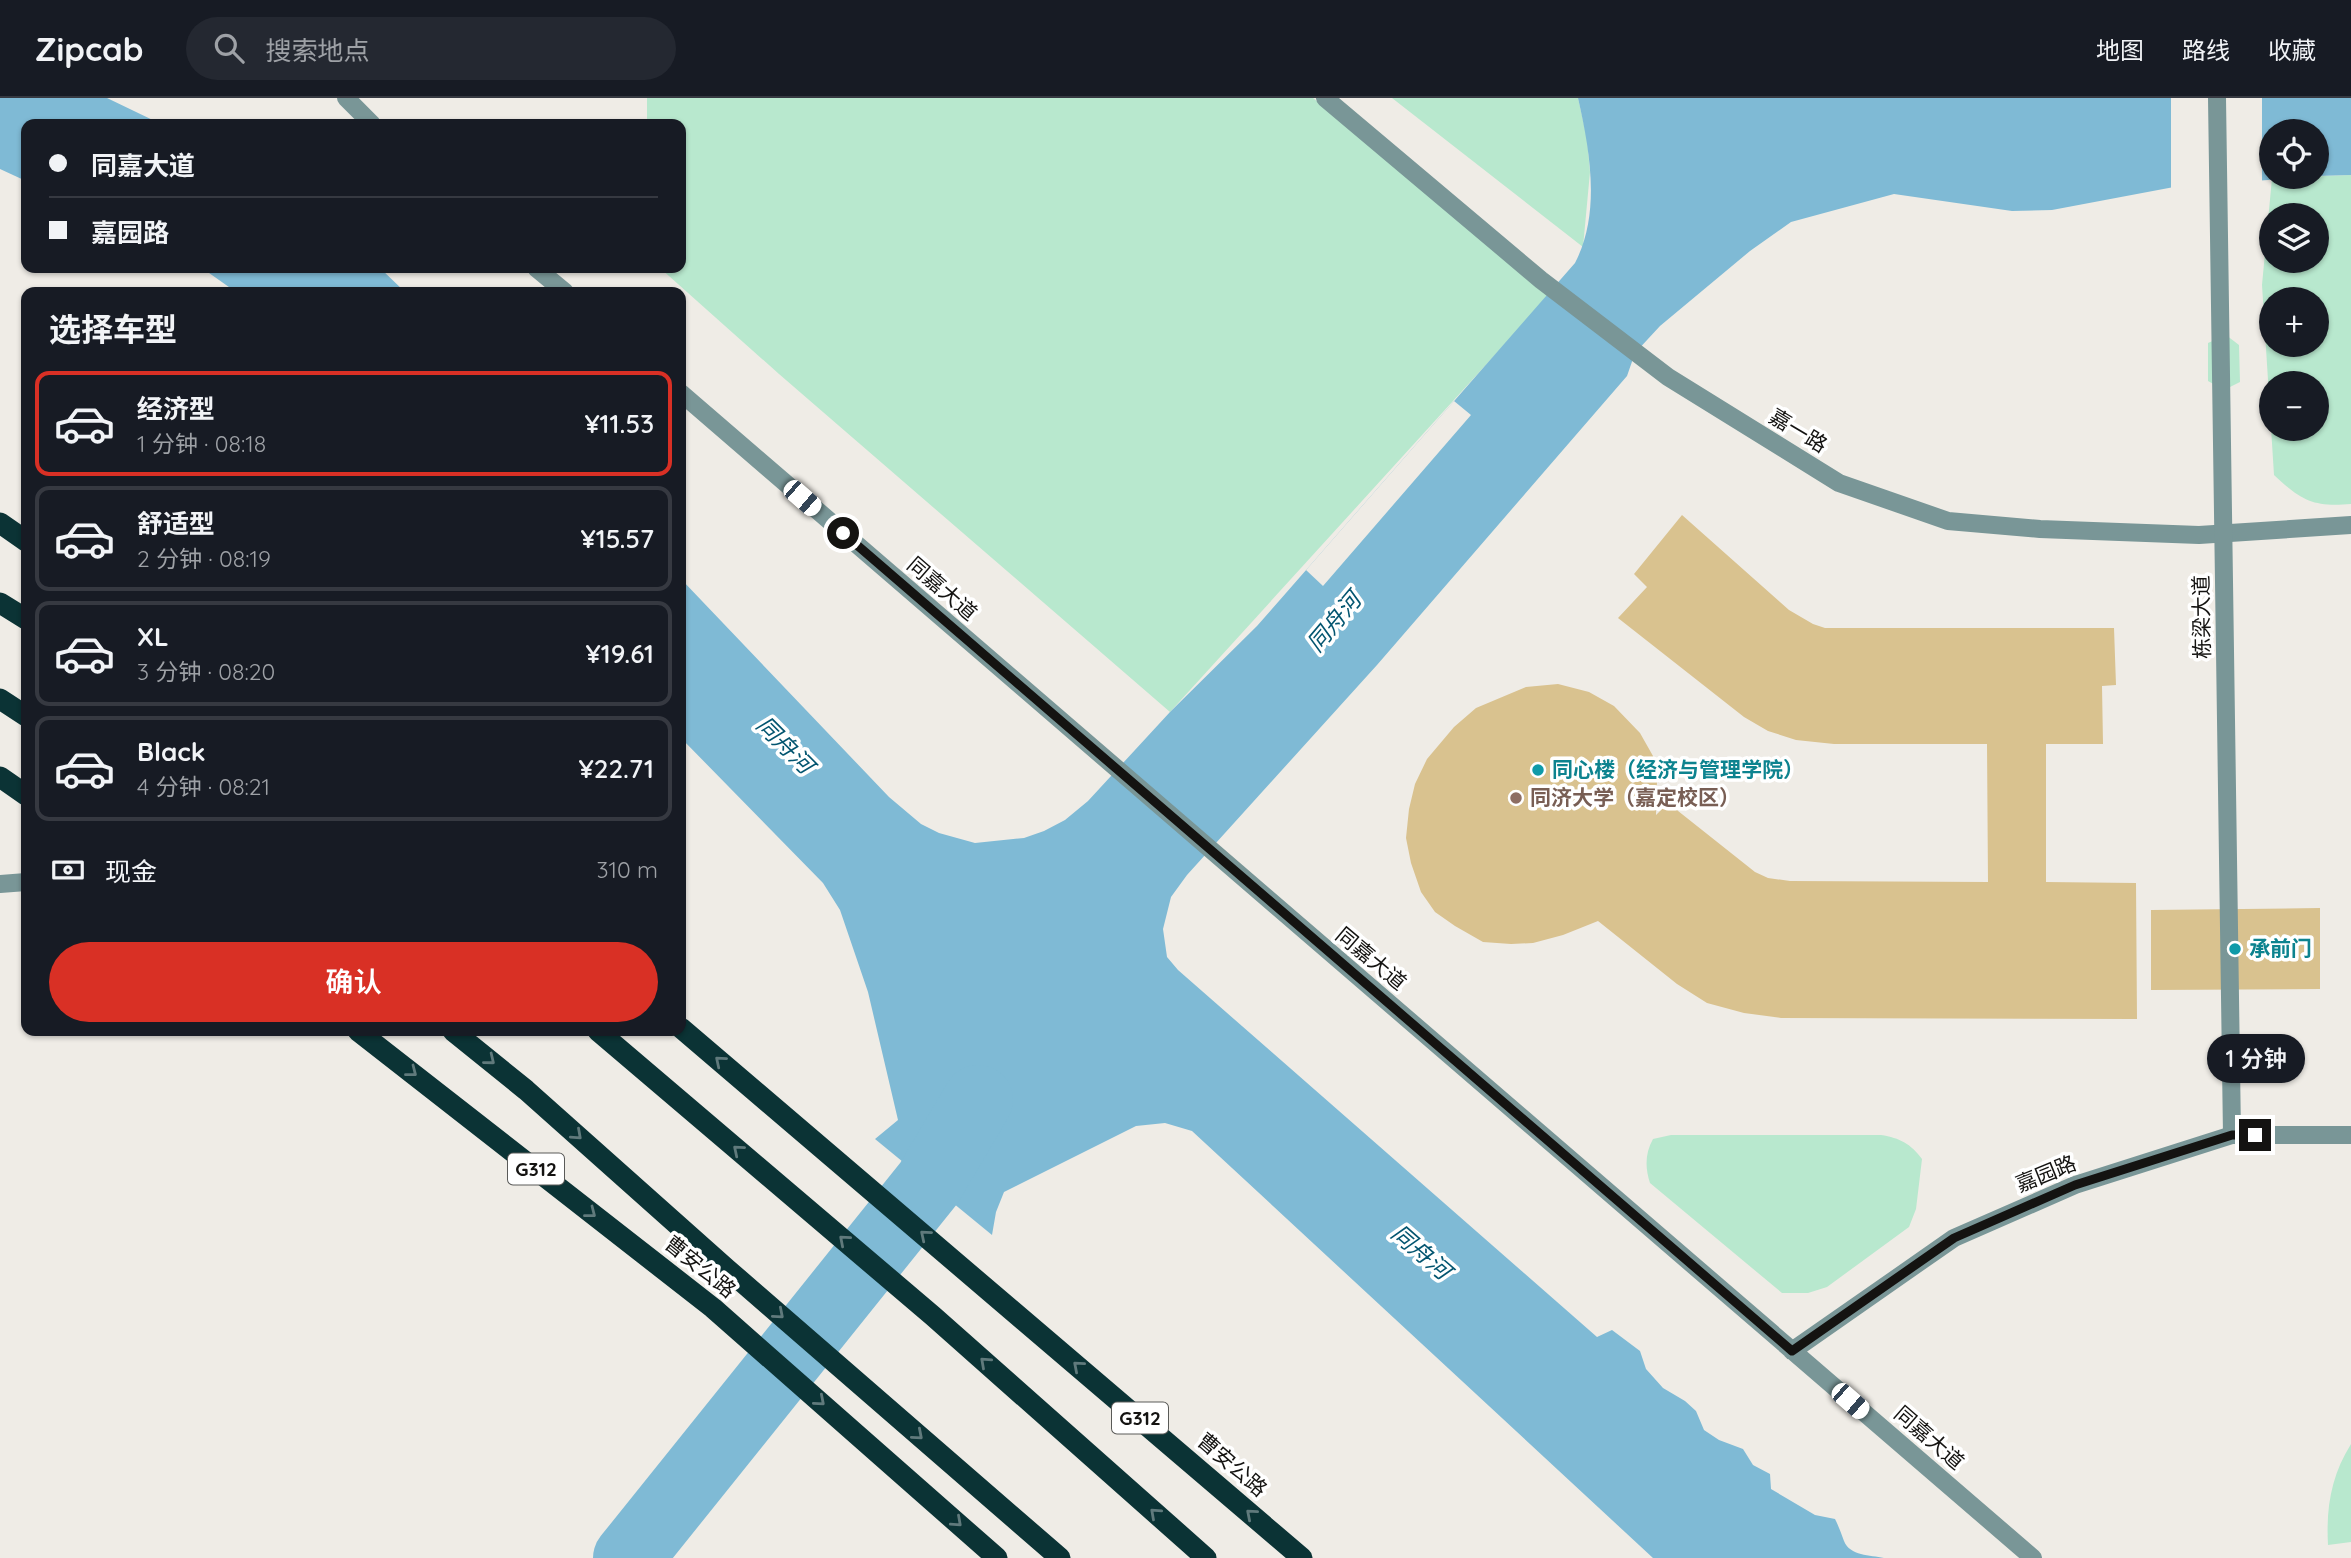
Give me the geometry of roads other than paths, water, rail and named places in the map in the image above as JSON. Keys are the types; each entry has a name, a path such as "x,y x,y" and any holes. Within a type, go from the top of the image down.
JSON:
{"highway":[{"path":"0,523 21,538"},
{"path":"0,603 21,617"},
{"path":"0,699 21,713"},
{"path":"0,777 21,792"},
{"name":"曹安公路","path":"686,1032 1303,1558"},
{"name":"曹安公路","path":"364,1036 713,1308 997,1558"},
{"name":"曹安公路","path":"459,1036 527,1090 727,1269 1060,1558"},
{"name":"G312","path":"604,1036 933,1316 1206,1558"}],"street":[{"path":"346,98 367,119"},
{"name":"嘉一路","path":"1325,98 1541,280 1668,377 1839,483 1948,521 2040,529 2169,535 2351,524"},
{"name":"栋梁大道","path":"2217,98 2232,1135"},
{"path":"542,273 559,287"},
{"name":"同嘉大道","path":"686,397 1217,858 2033,1558"},
{"path":"0,884 21,882"},
{"name":"嘉园路","path":"1792,1351 1954,1238 2075,1185 2232,1135 2351,1135"}],"water":[{"path":"0,98 107,98 151,119 21,119 21,179 0,169"},
{"name":"同舟河","path":"1578,98 2351,98 2351,175 2329,176 2329,119 2259,119 2259,181 2174,187 2052,210 2012,211 1894,194 1791,222 1750,251 1660,326 1635,353 1627,376 1377,665 1187,875 1171,897 1163,929 1167,957 1178,970 1597,1337 1612,1330 1640,1351 1646,1369 1663,1388 1696,1411 1704,1430 1719,1440 1743,1449 1753,1465 1770,1474 1771,1489 1815,1515 1835,1519 1851,1550 1884,1558 1653,1558 1192,1131 1165,1123 1136,1126 1004,1192 996,1212 992,1235 875,1139 898,1120 868,992 840,910 823,883 686,743 686,584 889,797 921,824 939,833 975,843 1024,838 1065,820 1088,801 1170,712 1257,626 1575,263 1583,244 1591,203 1589,160"},
{"path":"209,273 385,273 400,287 229,287"}],"waterway":[{"path":"628,1558 929,1183 978,1100"}],"place":[{"name":"同心楼（经济与管理学院）","path":"1538,770"},
{"name":"同济大学（嘉定校区）","path":"1516,798"},
{"name":"承前门","path":"2235,949"}]}
